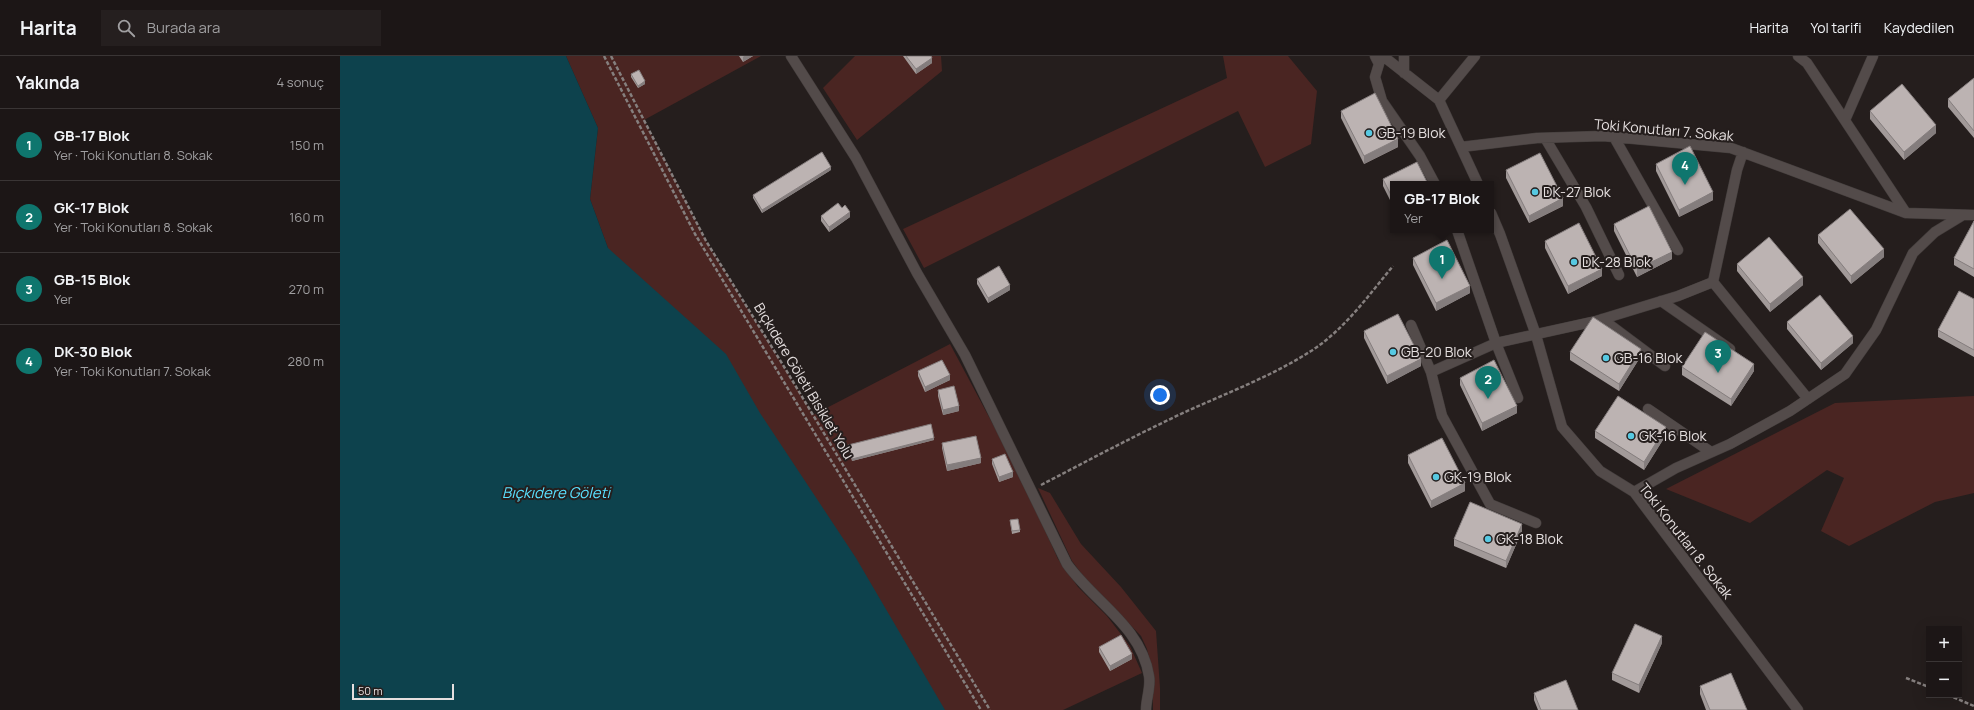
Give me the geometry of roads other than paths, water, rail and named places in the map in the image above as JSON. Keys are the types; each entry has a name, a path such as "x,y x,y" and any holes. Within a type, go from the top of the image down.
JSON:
{"street":[{"path":"791,56 856,158 917,273 965,355 1067,564 1077,578 1123,623 1132,634 1140,650 1149,678 1146,710"},
{"path":"1375,56 1379,64 1375,77 1382,101 1420,156 1433,181"},
{"path":"1383,56 1439,100 1477,181"},
{"path":"1404,56 1404,73"},
{"path":"1439,100 1475,56"},
{"path":"1798,56 1806,60 1906,213"},
{"path":"1845,120 1873,56"},
{"path":"1614,137 1678,250"},
{"name":"Toki Konutları 7. Sokak","path":"1461,147 1545,138 1614,137 1731,148 1906,213 1974,215"},
{"path":"1545,138 1586,207 1618,275"},
{"path":"1713,282 1737,170 1743,152"},
{"path":"1634,492 1676,468 1711,452 1790,411 1845,374 1876,330 1913,253 1935,232 1963,215"},
{"name":"Toki Konutları 8. Sokak","path":"1494,220 1536,335 1562,427 1600,472 1634,492 1798,710"},
{"path":"1458,233 1496,343 1518,398"},
{"path":"1431,372 1496,343 1602,319 1661,301 1713,282"},
{"path":"1713,282 1808,398"},
{"path":"1661,301 1730,349"},
{"path":"1602,319 1665,366"},
{"path":"1411,326 1431,372 1442,416 1490,504 1536,523"},
{"path":"1648,409 1711,452"}],"water":[{"name":"Bıçkıdere Göleti","path":"340,56 566,56 598,128 590,199 608,248 726,354 760,413 856,558 945,710 340,710"}],"place":[{"name":"GB-19 Blok","path":"1369,133"},
{"name":"DK-30 Blok","path":"1685,185"},
{"name":"DK-27 Blok","path":"1535,192"},
{"name":"DK-28 Blok","path":"1574,262"},
{"name":"GB-17 Blok","path":"1442,279"},
{"name":"GB-20 Blok","path":"1393,352"},
{"name":"GB-16 Blok","path":"1606,358"},
{"name":"GB-15 Blok","path":"1718,373"},
{"name":"GK-17 Blok","path":"1488,399"},
{"name":"GK-16 Blok","path":"1631,436"},
{"name":"GK-19 Blok","path":"1436,477"},
{"name":"GK-18 Blok","path":"1488,539"}]}
